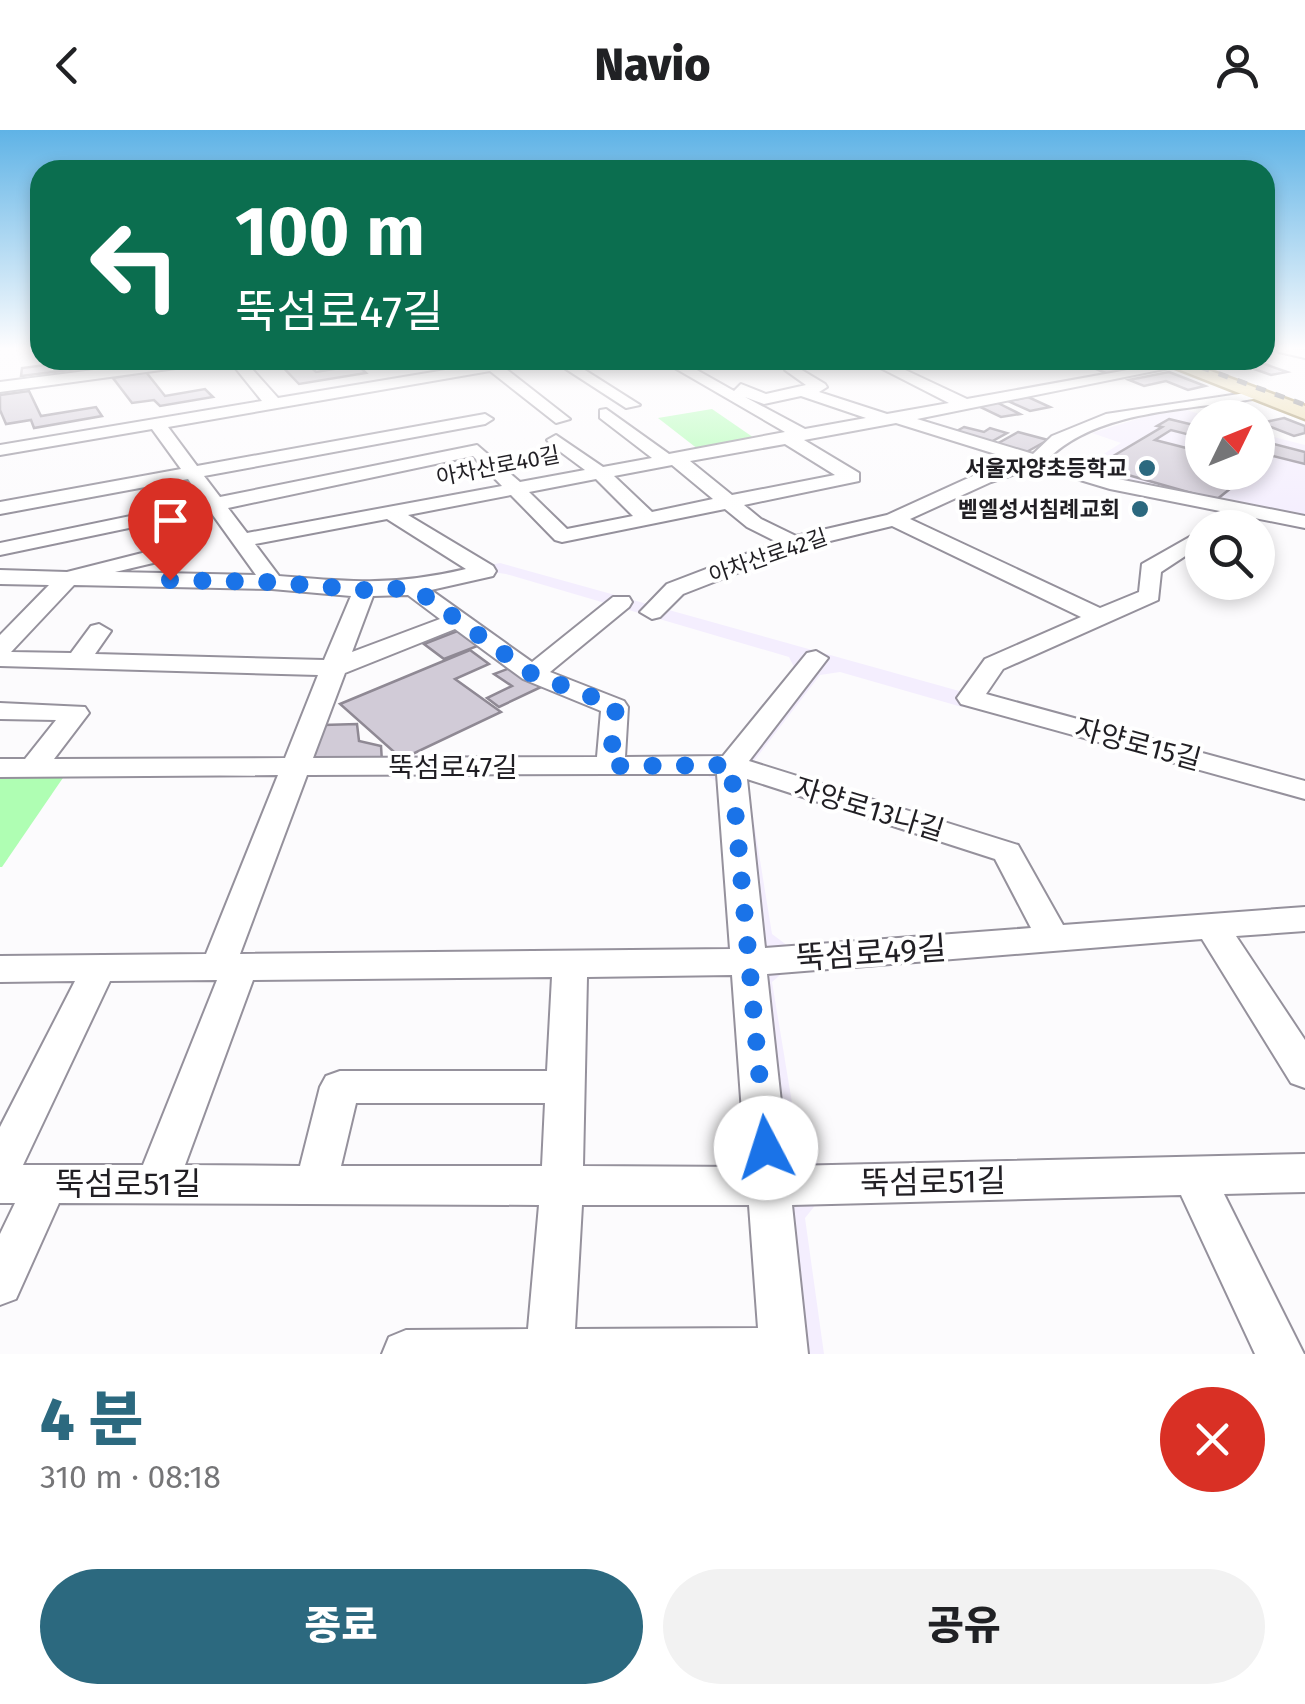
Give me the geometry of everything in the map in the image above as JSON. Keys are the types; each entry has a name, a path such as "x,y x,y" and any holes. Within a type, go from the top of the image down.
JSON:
{"street":[{"path":"0,450 262,406"},
{"path":"542,406 562,419"},
{"path":"0,549 477,450 562,536 852,477 744,406"},
{"name":"아차산로40길","path":"850,406 890,418"},
{"name":"아차산로40길","path":"242,540 953,406"},
{"name":"아차산로42길","path":"652,612 675,589 794,543 894,519 984,478 1036,460 1058,440 1112,418 1181,406"},
{"path":"606,414 754,523 794,543"},
{"path":"890,418 1110,483 1232,510"},
{"path":"0,508 485,419"},
{"path":"157,424 272,582"},
{"path":"556,440 600,472 648,519"},
{"path":"0,577 272,582 364,590 414,588 485,570 390,512"},
{"path":"1275,517 1305,522"},
{"path":"894,519 1102,618 1150,595 1150,569 1185,547"},
{"path":"0,649 68,578 162,554"},
{"path":"414,588 532,674 616,706 610,766"},
{"path":"157,1184 296,768 364,590"},
{"path":"532,674 621,602"},
{"name":"자양로15길","path":"1102,618 994,664 970,698 1305,790"},
{"path":"0,659 334,668 458,620"},
{"path":"78,661 100,631"},
{"path":"406,1354 784,1353 731,765 816,658"},
{"path":"0,711 76,713 32,768"},
{"name":"뚝섬로47길","path":"0,768 731,765"},
{"name":"자양로13나길","path":"731,765 1007,852 1053,938"},
{"name":"뚝섬로49길","path":"0,969 748,962 1305,919"},
{"path":"1210,926 1305,1072"},
{"path":"550,1353 562,1186 570,964"},
{"path":"0,1169 99,968"},
{"path":"316,1184 340,1087 565,1088"},
{"name":"뚝섬로51길","path":"0,1184 769,1186 1305,1174"},
{"path":"1193,1176 1280,1354"},
{"path":"0,1283 46,1184"}],"shaded area":[{"name":"서울자양초등학교","path":"1185,410 1185,490 1275,490 1275,437 1305,445 1305,520 1275,514 1275,510 1259,510 1087,473 1102,455 1121,443 1092,433 1150,415"},
{"path":"500,563 970,694 962,707 840,672 820,675 754,761 747,780 772,934 788,946 792,965 772,982 799,1145 821,1166 825,1193 805,1218 824,1354 776,1354 764,1212 740,1194 740,1164 757,1149 742,985 723,968 722,949 738,940 719,783 705,774 708,760 731,753 795,669 789,657 506,574 471,569"}],"green space":[{"path":"712,409 760,442 703,453 658,418"},
{"path":"0,768 69,769 2,867 0,867"}],"building":[{"path":"0,406 36,406 41,416 96,407 102,416 34,428 31,420 6,424"},
{"path":"978,406 1004,406 1020,414 1001,417"},
{"path":"1019,406 1050,407 1030,411"},
{"path":"1284,418 1305,426 1305,433 1294,436 1275,429 1275,420"},
{"path":"1169,419 1185,423 1185,434 1171,430 1155,440 1185,448 1185,490 1228,490 1216,500 1107,469 1113,465 1103,462 1162,427 1157,426"},
{"path":"964,427 1007,433 989,443 953,433"},
{"path":"1018,432 1048,440 1023,454 993,446"},
{"path":"1275,444 1305,452 1305,464 1275,456"},
{"path":"460,630 480,645 444,659 424,644"},
{"path":"470,650 489,664 455,679 501,712 402,759 340,704"},
{"path":"510,668 541,687 499,707 487,698 512,686 494,674"},
{"path":"357,724 359,741 381,746 382,762 324,763 312,755 323,725"}],"place":[{"name":"서울자양초등학교","path":"1147,468"},
{"name":"벧엘성서침례교회","path":"1140,509"}],"route":[{"path":"170,580 272,582 364,590 414,588 532,674 616,706 610,766 731,765 766,1148"}]}
